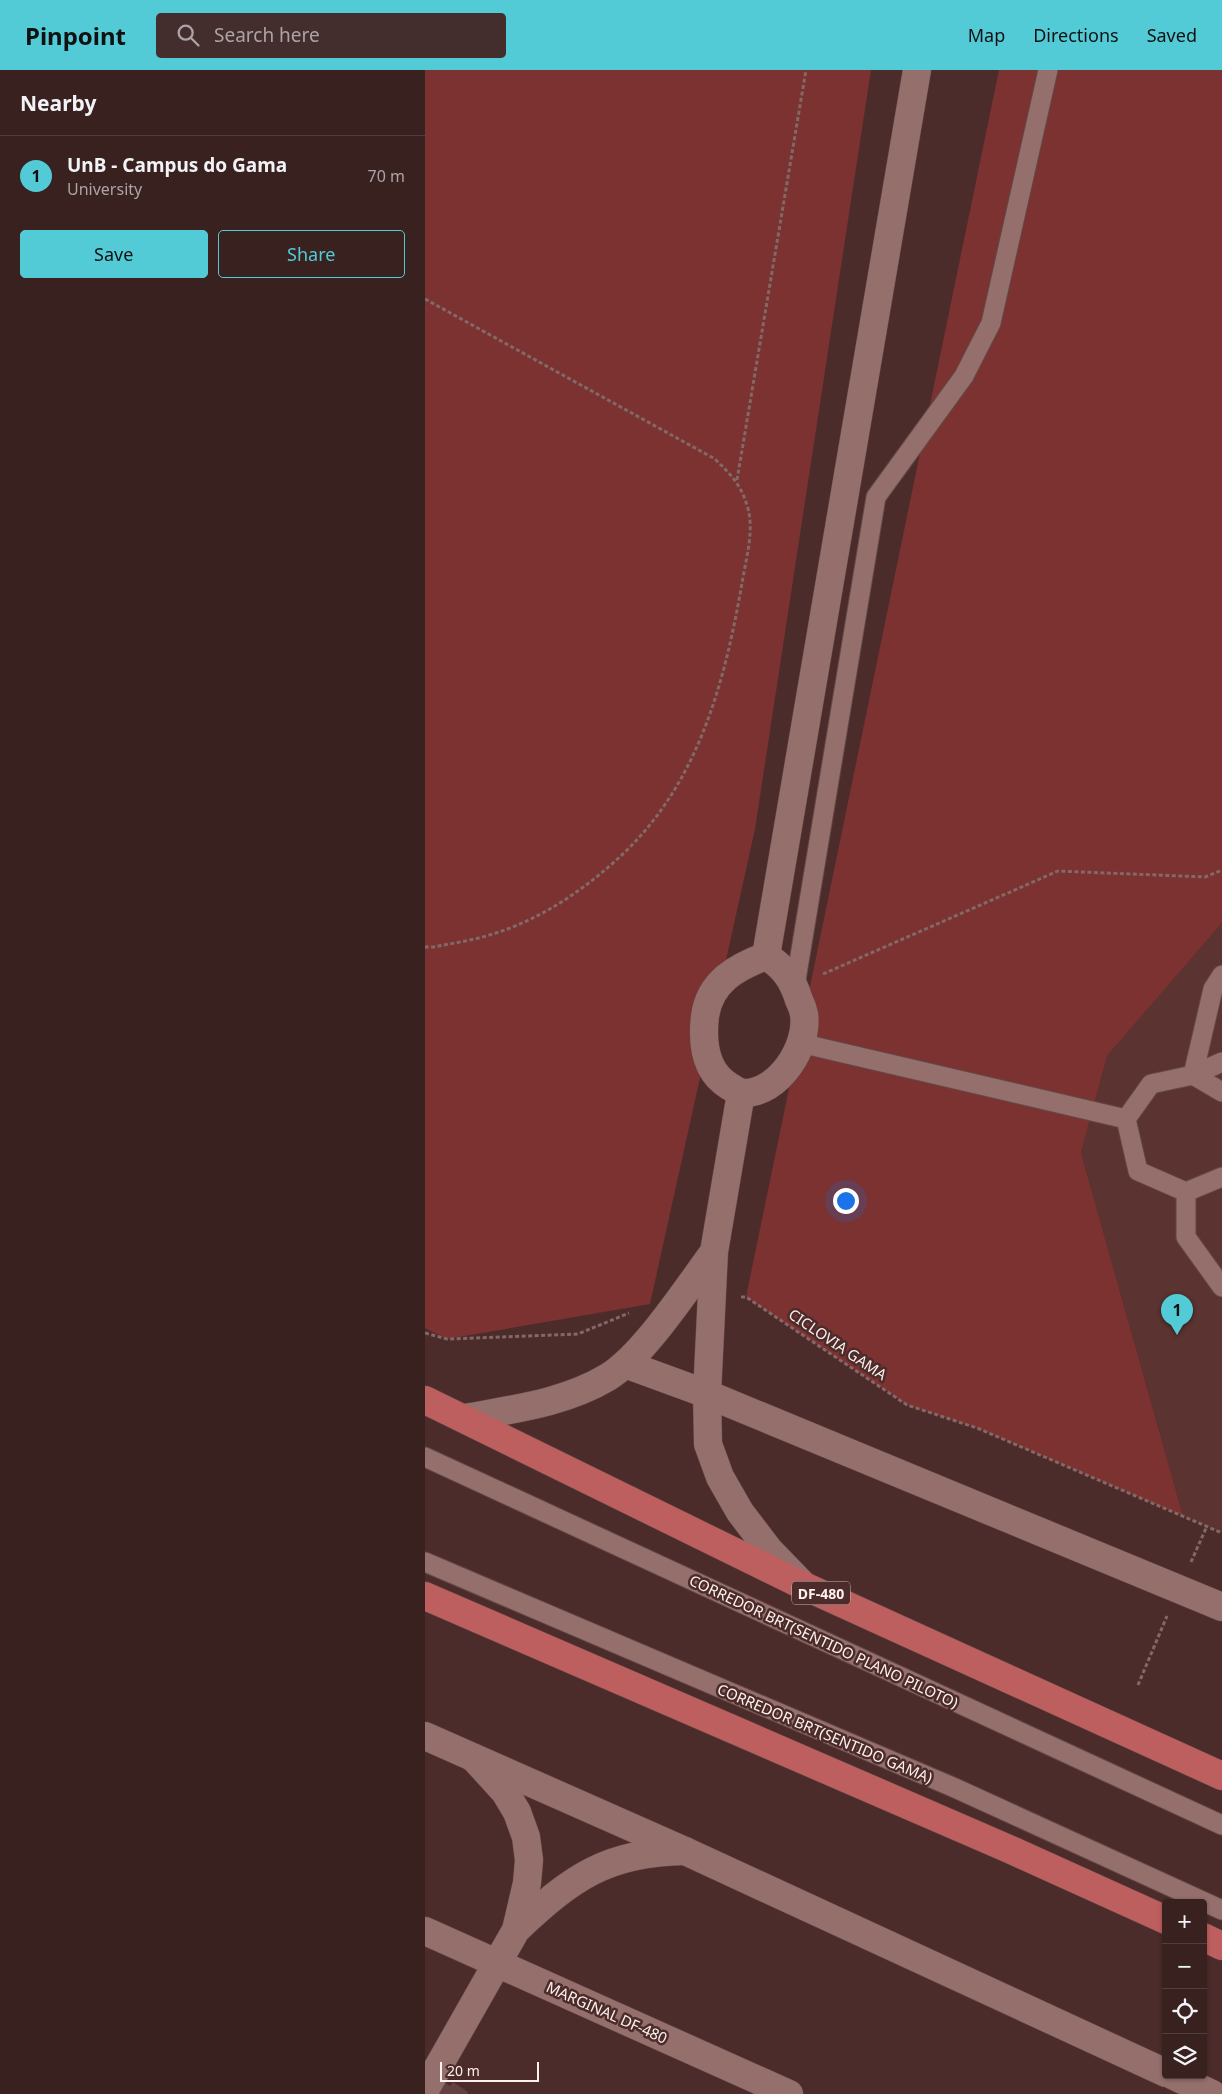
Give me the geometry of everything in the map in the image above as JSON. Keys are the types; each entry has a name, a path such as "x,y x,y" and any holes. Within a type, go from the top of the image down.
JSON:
{"main road":[{"name":"DF-480","path":"425,1400 804,1586 1222,1776"},
{"path":"425,1596 1009,1849 1162,1918"},
{"path":"1207,1939 1222,1946"}],"street":[{"path":"766,956 917,70"},
{"path":"766,956 781,965 795,986 804,1016 800,1043 791,1064 779,1078 760,1090 741,1093 720,1081 703,1048 707,1006 720,981 740,966 766,956"},
{"path":"741,1093 714,1252 707,1394 708,1444 720,1477 745,1520 769,1550 804,1586"},
{"path":"465,1418 552,1401 587,1388 608,1377 625,1364 665,1318 714,1252"},
{"path":"625,1364 707,1394 1222,1607"},
{"path":"425,1736 685,1851 1162,2071"},
{"path":"474,1758 505,1792 517,1812 526,1837 529,1860 527,1883 516,1930"},
{"path":"428,2085 516,1930 558,1892 591,1871 631,1856 654,1852 685,1851"},
{"name":"MARGINAL DF-480","path":"425,1931 789,2094"},
{"path":"1180,2079 1212,2094"}],"lane":[{"path":"795,986 876,497 964,376 991,323 1048,70"},
{"path":"1193,1075 1213,989 1222,975"},
{"path":"800,1043 1126,1119"},
{"path":"1222,1062 1193,1075 1151,1084 1126,1119 1138,1171 1186,1192 1222,1177"},
{"path":"1193,1075 1222,1092"},
{"path":"1186,1192 1186,1237 1222,1287"},
{"name":"CORREDOR BRT(SENTIDO PLANO PILOTO)","path":"425,1457 1222,1825"},
{"name":"CORREDOR BRT(SENTIDO GAMA)","path":"425,1562 955,1788 1222,1910"}],"path":[{"path":"737,480 806,70"},
{"path":"425,299 715,459 737,480 748,506 750,536 735,624 706,729 679,783 648,827 614,862 571,897 527,921 493,934 434,947 425,947"},
{"path":"795,986 1058,871 1205,877 1222,870"},
{"name":"CICLOVIA GAMA","path":"711,1298 747,1297 907,1405 977,1428 1222,1533"},
{"path":"425,1333 447,1339 578,1334 632,1311"}],"shaded area":[{"path":"425,70 871,70 755,829 650,1304 447,1339 425,1328"},
{"path":"999,70 1222,70 1222,923 1107,1056 1081,1153 1183,1516 977,1428 907,1405 746,1297"},
{"path":"1222,923 1222,1533 1183,1516 1081,1153 1107,1056"}],"building":[{"path":"425,2069 450,2086 453,2082 468,2092 467,2094 425,2094"}],"place":[{"name":"UnB - Campus do Gama","path":"1177,1335"}]}
